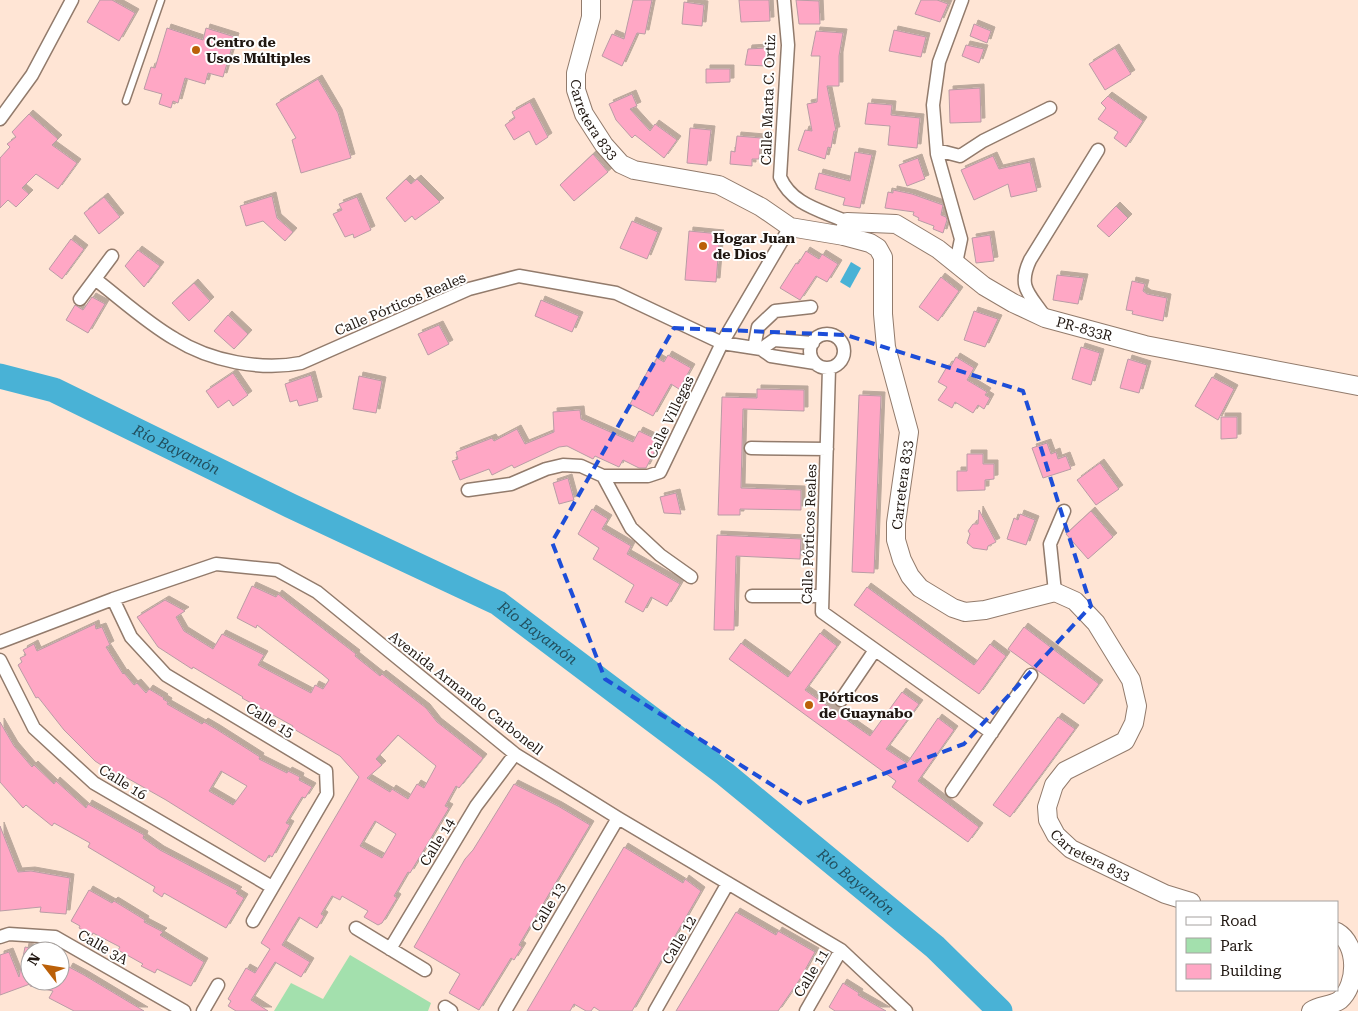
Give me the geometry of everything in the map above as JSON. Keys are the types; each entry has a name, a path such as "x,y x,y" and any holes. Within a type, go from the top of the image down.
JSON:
{"street":[{"path":"0,119 32,75 72,0"},
{"name":"Carretera 833","path":"591,0 592,17 576,73 576,90 584,114 604,146 621,164 634,170 719,185 761,208 790,227 846,229 878,248 884,257 882,314 886,347 909,432 896,523 896,540 910,576 933,597 964,612 985,610 1055,592 1075,601 1096,623 1131,680 1137,706 1134,723 1125,740 1065,771 1054,786 1048,807 1048,820 1056,835 1071,849 1165,894 1188,901"},
{"name":"Calle Marta C. Ortiz","path":"784,0 788,45 780,177 786,190 795,199 846,229"},
{"path":"956,263 962,239 937,150 933,125 934,90 939,62 962,0"},
{"path":"937,150 960,156 983,141 1050,108"},
{"path":"1045,318 1023,283 1024,273 1030,260 1098,150"},
{"name":"PR-833R","path":"846,229 896,224 938,249 984,286 1013,303 1045,318 1145,345 1358,386"},
{"name":"Calle Villegas","path":"468,490 511,484 546,469 563,465 580,466 603,476 648,476 660,472 722,343 790,227"},
{"path":"80,299 112,256"},
{"name":"Calle Pórticos Reales","path":"95,279 173,339 191,348 254,364 282,367 301,363 469,289 519,276 616,293 722,343 758,349 772,356 816,363"},
{"path":"758,349 758,327 775,311 811,307"},
{"path":"822,335 833,335 842,342 844,347 843,358 836,366 828,368 816,363 811,354 813,343 822,335"},
{"name":"Calle Pórticos Reales","path":"758,349 774,340 813,343"},
{"name":"Calle Pórticos Reales","path":"828,368 822,612 992,733"},
{"path":"751,448 826,449"},
{"path":"603,476 631,528 660,555 691,577"},
{"path":"1055,592 1050,544 1064,512"},
{"name":"Avenida Armando Carbonell","path":"0,642 216,564 277,570 317,592 515,754 728,884 842,950 906,1011"},
{"path":"752,596 822,596"},
{"name":"Calle 15","path":"113,600 131,637 166,675 326,772 327,794 272,887"},
{"path":"841,700 875,650"},
{"name":"Calle 16","path":"0,660 34,728 94,783 272,887"},
{"path":"952,791 1031,675"},
{"name":"Calle 14","path":"390,949 476,806 515,754"},
{"name":"Calle 13","path":"505,1011 618,818"},
{"name":"Calle 12","path":"654,1011 728,884"},
{"path":"253,921 272,887"},
{"path":"356,928 425,970"},
{"path":"1311,1011 1340,1001 1356,981 1357,959 1346,936 1338,932"},
{"name":"Calle 3A","path":"0,937 9,934 55,937 184,1011"},
{"name":"Calle 11","path":"806,1011 842,950"},
{"path":"202,1011 218,985"}],"lane":[{"path":"126,101 161,0"}],"highlighted area":[{"path":"674,328 846,335 1023,391 1091,606 964,744 802,804 605,679 552,542"}],"green space":[{"path":"350,955 431,1003 428,1011 274,1011 291,983 323,999"}],"water":[{"path":"851,262 861,268 850,288 840,282"}],"building":[{"path":"100,0 112,0 135,13 119,41 87,22"},
{"path":"633,0 652,0 645,34 637,33 622,66 602,56 612,34 624,39"},
{"path":"739,0 769,0 770,21 741,22"},
{"path":"796,0 819,1 820,24 799,24"},
{"path":"921,0 937,0 948,4 940,22 915,14"},
{"path":"684,2 704,5 702,26 682,24"},
{"path":"974,24 991,31 987,43 970,36"},
{"name":"Centro de Usos Múltiples","path":"167,28 203,40 206,28 235,37 223,77 208,73 205,84 185,78 178,103 173,101 171,108 159,104 162,94 144,89 151,67 155,68"},
{"path":"894,30 926,37 921,57 889,51"},
{"path":"816,31 843,33 839,56 839,86 827,86 836,131 834,131 831,148 828,147 825,159 798,150 805,130 812,131 807,104 817,102 820,56 811,56"},
{"path":"966,45 984,49 979,63 962,56"},
{"path":"766,48 767,66 745,65 748,49"},
{"path":"1115,48 1131,74 1105,90 1089,64"},
{"path":"706,69 730,69 730,82 706,83"},
{"path":"318,79 338,113 351,158 301,173 292,140 296,138 276,104"},
{"path":"980,88 981,122 950,123 949,90"},
{"path":"632,94 637,106 630,109 650,131 655,124 677,140 664,158 635,135 632,138 616,120 609,104"},
{"path":"1108,96 1143,121 1126,147 1114,138 1118,132 1098,119 1106,108 1101,103"},
{"path":"530,102 548,137 536,145 529,131 514,140 505,125 515,118 512,112"},
{"path":"868,103 892,105 891,115 920,118 917,148 888,145 890,126 865,124"},
{"path":"29,114 58,139 52,145 77,163 58,189 36,174 22,188 29,194 16,207 8,200 0,208 0,158 10,147 7,144 16,137 12,132"},
{"path":"690,128 711,130 707,165 687,163"},
{"path":"737,136 761,138 759,159 752,159 752,166 730,164 731,151 735,152"},
{"path":"855,152 872,155 860,208 843,205 845,198 815,189 819,173 850,181"},
{"path":"593,154 608,172 574,201 560,185"},
{"path":"993,156 999,169 1030,162 1037,191 1011,197 1008,184 974,200 961,170"},
{"path":"918,158 925,179 907,186 899,165"},
{"path":"406,179 411,184 417,179 440,202 415,220 412,216 405,222 386,198"},
{"path":"893,190 912,194 943,205 941,215 946,217 947,220 943,233 933,229 934,226 918,220 919,218 913,215 914,212 885,208 888,192 893,193"},
{"path":"272,196 277,218 293,232 285,241 263,221 246,226 240,206"},
{"path":"104,197 120,217 99,234 84,213"},
{"path":"357,197 371,230 354,238 353,234 345,237 333,214 342,210 339,204"},
{"path":"1116,206 1128,218 1109,237 1097,226"},
{"path":"632,221 658,232 647,259 620,248"},
{"name":"Hogar Juan de Dios","path":"689,231 720,234 716,282 685,280"},
{"path":"990,235 994,261 976,263 972,238"},
{"path":"71,239 84,249 62,279 49,269"},
{"path":"138,250 160,266 144,287 125,266"},
{"path":"806,251 819,259 822,254 838,264 827,282 816,276 800,300 780,288"},
{"path":"1057,275 1084,278 1078,304 1053,300"},
{"path":"941,277 959,291 938,321 919,307"},
{"path":"1132,281 1145,284 1143,291 1147,294 1167,298 1163,321 1132,314 1133,311 1126,310"},
{"path":"194,283 210,301 189,321 172,303"},
{"path":"92,297 105,304 88,333 66,320 75,305 83,310"},
{"path":"541,300 579,316 572,332 535,316"},
{"path":"974,311 998,319 985,347 964,340"},
{"path":"228,315 248,334 234,349 214,331"},
{"path":"439,325 449,344 428,355 418,334"},
{"path":"1081,347 1100,353 1091,385 1072,379"},
{"path":"668,355 691,368 679,389 671,384 653,416 630,404 652,363 654,364 657,358 664,362"},
{"path":"956,357 974,368 967,380 987,392 985,395 990,398 984,409 978,405 973,413 955,402 952,408 938,400 947,387 938,382 948,365 951,366"},
{"path":"1128,359 1147,365 1139,393 1120,388"},
{"path":"233,373 248,395 233,406 229,400 218,408 206,391"},
{"path":"311,375 318,401 299,406 297,400 290,402 285,384"},
{"path":"359,376 382,381 376,413 353,409"},
{"path":"1212,377 1234,389 1218,420 1195,406"},
{"path":"757,389 804,390 804,411 743,409 741,488 801,490 801,510 740,509 740,515 718,515 722,397 757,398"},
{"path":"859,395 881,396 874,573 852,572"},
{"path":"580,410 581,419 633,442 639,431 660,441 646,468 639,468 623,460 619,467 595,456 593,459 567,446 559,447 514,468 512,465 492,475 489,469 460,480 452,461 458,459 456,452 492,438 494,441 517,429 525,444 554,432 553,412"},
{"path":"1221,417 1237,417 1237,438 1221,439"},
{"path":"1047,443 1051,454 1056,452 1058,459 1066,456 1071,469 1043,478 1032,448"},
{"path":"967,454 983,454 983,464 994,464 994,479 985,480 985,490 957,491 957,471 967,471"},
{"path":"1100,463 1119,489 1096,505 1077,480"},
{"path":"568,478 574,500 559,504 553,483"},
{"path":"676,493 681,514 664,513 660,497"},
{"path":"592,509 608,519 602,529 631,546 627,554 680,584 667,606 651,597 643,612 625,602 634,585 593,559 599,548 578,534"},
{"path":"979,510 996,542 988,546 987,550 973,548 967,543 970,534 968,531 973,524 978,524"},
{"path":"1091,511 1113,537 1088,559 1066,534"},
{"path":"1020,514 1035,520 1026,545 1007,539 1014,518 1018,520"},
{"path":"717,535 801,539 800,559 736,556 734,630 714,630"},
{"path":"252,586 276,597 278,594 356,654 355,656 380,676 382,674 426,708 437,722 483,758 459,788 456,786 445,806 449,808 394,896 397,898 382,923 378,925 364,917 368,911 342,896 340,900 332,896 321,914 324,916 317,928 299,917 282,945 310,962 301,977 275,962 251,1000 268,1011 236,1011 228,1006 231,1001 228,999 246,968 255,973 270,949 261,943 359,777 340,756 292,728 293,726 242,698 193,667 192,669 158,647 137,617 165,600 185,611 176,617 184,631 213,649 222,634 264,655 258,665 311,693 315,685 323,689 329,680 322,674 257,625 256,628 237,618","holes":["398,735 436,766 424,788 417,784 408,799 392,789 390,792 367,778 382,765 376,759","375,821 396,834 382,858 360,846"]},
{"name":"Pórticos de Guaynabo","path":"867,587 974,665 990,644 1006,656 979,694 854,605"},
{"path":"95,624 96,629 102,627 110,645 106,647 123,674 134,685 137,683 146,693 149,689 164,698 168,702 167,704 202,724 204,722 260,757 259,759 287,773 288,771 300,777 299,780 312,787 305,798 302,797 286,823 290,825 272,857 269,855 265,862 166,800 120,774 118,776 95,761 64,730 38,697 36,698 18,665 22,662 20,658 26,655 23,650 34,644 37,651","holes":["221,771 247,786 233,805 209,791"]},
{"path":"1024,627 1099,684 1084,704 1008,649"},
{"path":"820,633 837,646 805,690 870,736 902,692 919,704 886,749 907,763 938,718 954,730 918,781 979,827 968,842 892,787 896,781 729,659 741,643 788,677"},
{"path":"1058,717 1075,729 1010,817 993,805"},
{"path":"0,722 14,746 32,767 34,765 54,784 56,781 86,808 88,804 144,835 143,838 160,850 238,891 236,893 244,898 226,928 164,893 162,897 153,891 155,887 88,847 90,843 54,823 52,826 26,805 23,808 0,782"},
{"path":"514,784 558,806 590,825 519,945 522,947 514,960 511,958 479,1010 449,993 460,974 414,947 465,859 473,850"},
{"path":"0,826 18,872 31,871 70,878 66,914 40,912 41,907 0,911"},
{"path":"624,847 683,883 685,879 701,891 632,1011 600,1011 594,1007 591,1011 586,1011 574,1004 570,1011 527,1011"},
{"path":"89,890 112,903 114,901 145,920 144,922 163,932 160,935 204,962 191,986 157,969 155,973 141,966 143,964 118,950 120,947 93,933 92,935 71,921"},
{"path":"736,912 776,935 778,931 815,952 800,979 778,1011 676,1011"},
{"path":"9,952 19,977 20,972 20,988 0,995 0,955"},
{"path":"70,968 144,1011 74,1011 49,998 53,991 70,991"},
{"path":"843,983 859,993 858,995 886,1011 835,1011 829,1007"}],"waterway":[{"name":"Río Bayamón","path":"0,376 54,390 291,506 498,603 725,774 935,947 1000,1011"}],"place":[{"name":"Centro de Usos Múltiples","path":"196,50"},
{"name":"Hogar Juan de Dios","path":"703,246"},
{"name":"Pórticos de Guaynabo","path":"809,705"}]}
